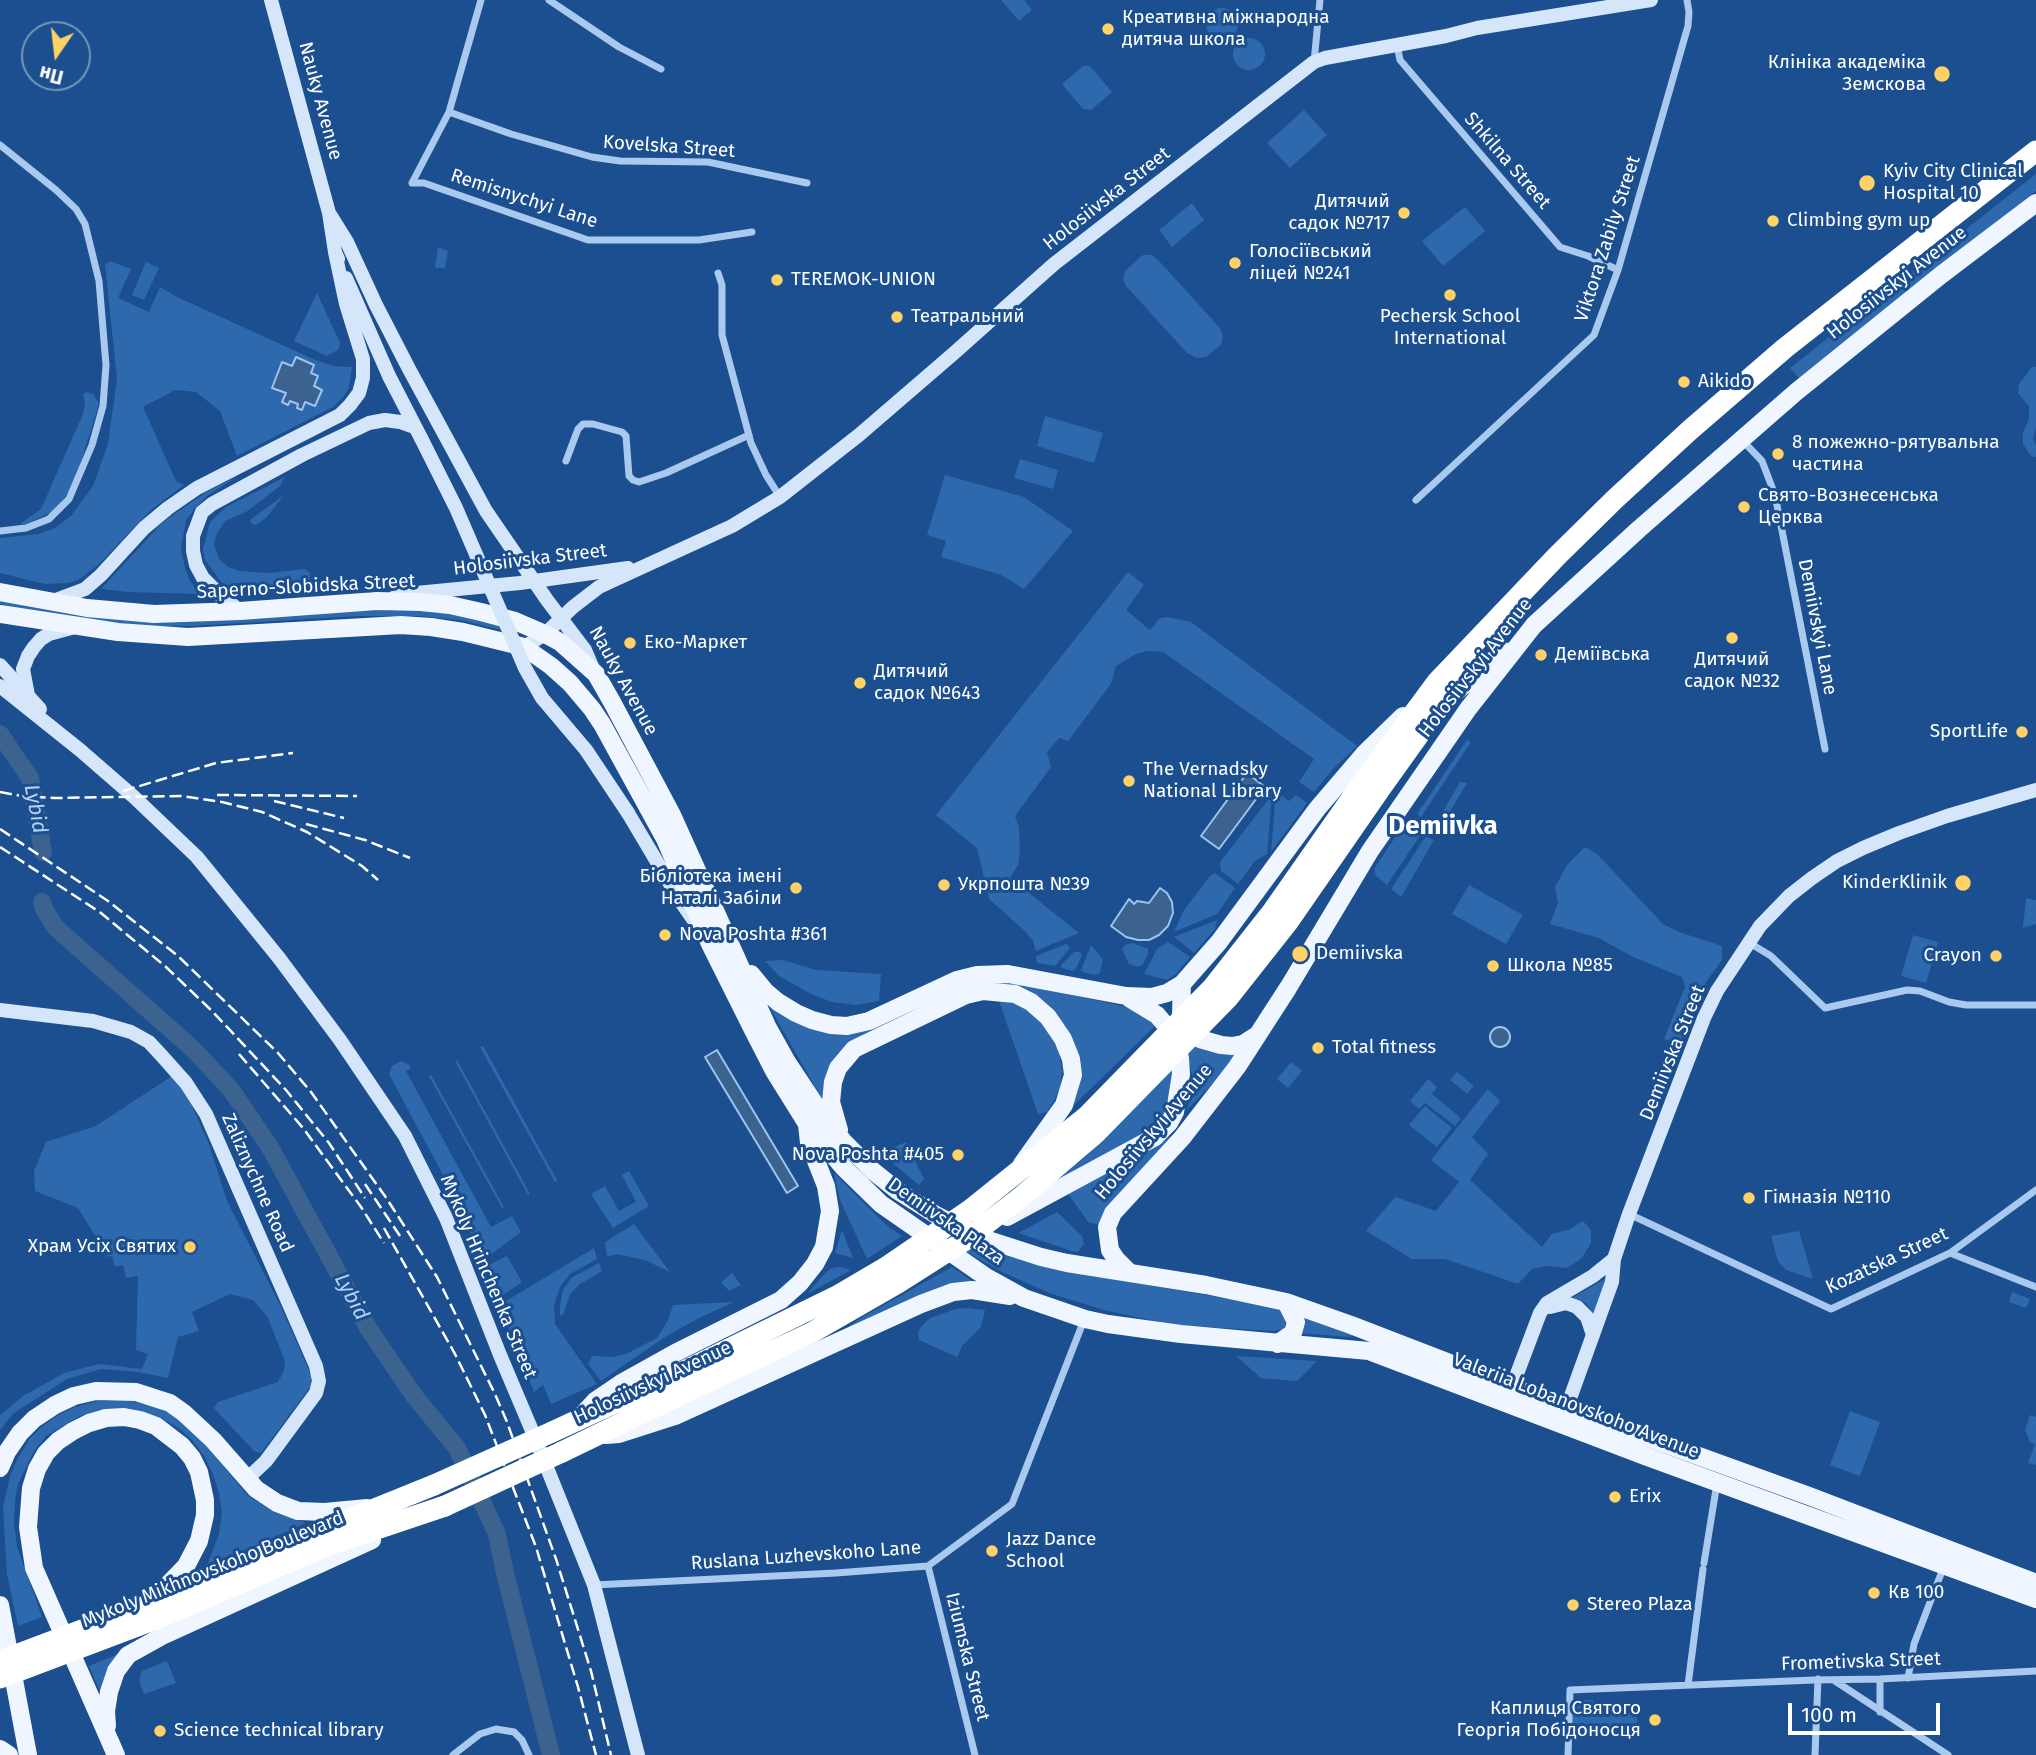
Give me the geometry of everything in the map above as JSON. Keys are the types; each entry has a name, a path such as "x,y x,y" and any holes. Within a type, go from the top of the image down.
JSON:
{"highway":[{"name":"Holosiivskyi Avenue","path":"557,1442 575,1423 811,1333 964,1241 1096,1133 1228,998 1288,922 1437,682 1522,593 1615,499 1785,348 2036,152"},
{"name":"Holosiivskyi Avenue","path":"557,1442 593,1437 878,1272 970,1210 1086,1117 1213,987 1370,787 1440,706 1522,593"},
{"name":"Mykoly Mikhnovskoho Boulevard","path":"0,1678 156,1619 322,1539 381,1507 434,1485 557,1442"},
{"name":"Mykoly Mikhnovskoho Boulevard","path":"0,1661 322,1539 445,1506 557,1442"}],"main road":[{"name":"Nauky Avenue","path":"271,0 329,213 335,252 389,376 456,508 525,668 542,698 586,750 628,813 679,900 710,944"},
{"name":"Holosiivska Street","path":"524,647 545,634 599,587 732,526 780,497 902,399 1054,264 1314,62 1477,28 1651,0"},
{"name":"Holosiivskyi Avenue","path":"1130,1273 1115,1259 1110,1250 1107,1227 1113,1213 1198,1120 1260,1033 1370,851 1468,709 1534,625 1740,439 1903,306 2036,203"},
{"name":"Nauky Avenue","path":"329,213 347,242 409,369 486,511 585,650 672,815 767,1026 822,1115 843,1141"},
{"path":"50,602 85,589 144,528 197,488 340,415 350,405 359,393 363,378 363,359 346,304 335,252"},
{"path":"240,611 203,578 196,565 192,551 193,536 202,512 212,504 361,426 385,420 400,422 417,432"},
{"name":"Holosiivska Street","path":"377,601 406,593 535,581 646,564"},
{"name":"Saperno-Slobidska Street","path":"0,592 87,608 154,614 377,601 450,605 515,621 545,634 578,656 596,674"},
{"path":"0,614 118,632 188,637 401,625 463,632 524,647"},
{"path":"1440,706 1534,625"},
{"path":"29,697 23,668 34,647 49,634 80,626"},
{"name":"Nauky Avenue","path":"524,647 570,683 602,724 665,839 710,944 774,1071 807,1124"},
{"name":"Mykoly Hrinchenka Street","path":"0,665 80,750"},
{"path":"735,954 765,991 778,1002 812,1020 831,1025 847,1026 869,1021 957,980 986,974 1026,977 1126,996 1152,997 1167,993 1182,984 1219,942 1339,782 1437,682"},
{"name":"Mykoly Hrinchenka Street","path":"0,687 80,750 197,857 279,958 340,1040 405,1136 446,1218 594,1585 638,1755"},
{"name":"Demiivska Street","path":"1563,1417 1612,1282 1614,1259 1629,1214 1704,1018 1717,991 1748,942 1789,896 1837,861 1899,832 2036,790"},
{"path":"1182,984 1181,1013 1187,1027 1200,1038 1232,1046 1243,1044 1260,1033"},
{"path":"843,1141 831,1102 833,1082 845,1058 854,1049 966,995 983,990 1015,994 1031,1002 1048,1017 1063,1039 1071,1059 1073,1075 1064,1105 1014,1176"},
{"path":"1126,996 1157,1015 1168,1028 1180,1058 1181,1074 1175,1112 1169,1123 1155,1137"},
{"name":"Zaliznychne Road","path":"0,1010 93,1021 131,1032 149,1042 162,1056 186,1083 206,1114 316,1366 319,1381 316,1393 266,1461 247,1479"},
{"path":"964,1241 1155,1137 1198,1120"},
{"path":"575,1423 596,1401 623,1382 781,1300 800,1283 815,1264 824,1247 830,1210 826,1186 809,1143 807,1124"},
{"name":"Demiivska Plaza","path":"807,1124 843,1167 881,1204 985,1277 1024,1298 1085,1319"},
{"name":"Demiivska Plaza","path":"843,1141 898,1192 979,1237 1041,1257 1130,1273"},
{"path":"1509,1396 1540,1313 1547,1303 1592,1276 1614,1259"},
{"name":"Valeriia Lobanovskoho Avenue","path":"1130,1273 1286,1301 1351,1325 1509,1396 1717,1482 2036,1599"},
{"path":"593,1437 619,1434 676,1416 921,1304 954,1292 972,1290 1024,1298"},
{"path":"1277,1344 1293,1333 1296,1322 1286,1301"},
{"path":"1540,1313 1566,1303 1577,1307 1587,1317 1593,1335"},
{"name":"Valeriia Lobanovskoho Avenue","path":"1085,1319 1137,1329 1369,1351 1509,1396"},
{"path":"0,1468 20,1433 34,1419 74,1396 117,1390 136,1392 170,1403 213,1440 256,1489 277,1503 298,1511 324,1512 381,1507"},
{"path":"116,1755 34,1568 28,1527 31,1488 37,1469 46,1454 58,1441 73,1431 106,1418 124,1417 156,1426 170,1435 192,1458 203,1486 205,1514 198,1541 186,1566 148,1605"},
{"name":"Valeriia Lobanovskoho Avenue","path":"1563,1417 1809,1496 2036,1583"},
{"path":"108,1738 106,1711 109,1692 116,1671 128,1655 177,1629 384,1535 411,1517"},
{"path":"0,1605 28,1755"},
{"path":"0,1749 9,1755"}],"street":[{"path":"449,112 481,0"},
{"path":"548,0 619,47 662,69"},
{"path":"1314,62 1320,0"},
{"name":"Viktora Zabily Street","path":"1416,500 1594,334 1618,270 1688,26 1687,0"},
{"name":"Shkilna Street","path":"1397,44 1400,60 1560,247 1618,270"},
{"name":"Remisnychyi Lane","path":"449,112 412,183 424,183 588,240 699,240 752,232"},
{"name":"Kovelska Street","path":"449,112 511,134 592,157 620,161 708,162 807,183"},
{"path":"0,145 56,190 76,209 85,224 99,281 106,365 103,406 92,445 69,499 50,519 26,528 0,531"},
{"path":"718,273 722,285 722,335 749,435 766,475 780,497"},
{"path":"566,461 578,429 583,424 622,432 626,436 629,476 639,482 666,473 749,435"},
{"name":"Demiivskyi Lane","path":"1740,439 1762,461 1775,495 1825,749"},
{"path":"1748,942 1771,956 1825,1008 1907,990 1966,1004 2036,1005"},
{"name":"Kozatska Street","path":"1629,1214 1831,1309 1950,1253 2036,1190"},
{"path":"1950,1253 2036,1287"},
{"name":"Ruslana Luzhevskoho Lane","path":"594,1585 928,1566 1012,1504 1085,1319"},
{"path":"1688,1685 1717,1482"},
{"path":"1909,1678 1914,1644 1944,1565"},
{"name":"Iziumska Street","path":"928,1566 975,1755"},
{"name":"Frometivska Street","path":"1569,1755 1570,1689 1818,1679 1834,1681 2036,1671"},
{"path":"1815,1755 1818,1679"},
{"path":"1880,1679 1880,1712"},
{"path":"1834,1681 1948,1755"},
{"path":"453,1755 480,1734 496,1729 513,1732 522,1740 528,1755"}],"shaded area":[{"path":"1001,0 1024,0 1032,10 1019,21"},
{"path":"1222,8 1233,13 1238,24 1233,35 1222,40 1211,35 1206,24 1211,13"},
{"path":"1249,38 1261,42 1265,54 1261,66 1249,70 1237,66 1233,54 1237,42"},
{"path":"1083,66 1090,66 1112,92 1091,110 1083,109 1062,84"},
{"path":"1304,110 1327,135 1290,168 1267,143"},
{"path":"2036,174 2036,191 1800,379 1790,368"},
{"path":"1192,203 1204,220 1172,247 1159,230"},
{"path":"1465,207 1485,231 1443,266 1422,241"},
{"path":"438,247 448,251 445,268 435,268"},
{"path":"1143,255 1152,255 1159,261 1220,328 1223,336 1221,345 1206,357 1197,358 1187,353 1126,286 1123,279 1125,271"},
{"path":"110,261 131,269 118,298 149,312 160,287 313,359 333,366 352,367 349,388 333,407 237,456 220,411 196,392 175,390 143,407 176,481 184,485 152,509 98,565 78,580 45,584 0,573 0,538 39,534 55,528 71,516 93,486 108,444 117,379 105,264"},
{"path":"146,262 159,268 144,300 132,295"},
{"path":"317,293 340,343 339,349 327,356 294,341"},
{"path":"296,357 314,365 311,373 318,376 314,386 322,390 315,406 305,402 302,410 297,408 298,404 290,401 288,405 282,402 286,393 272,388 282,362 292,366"},
{"path":"2032,367 2036,367 2036,428 2033,438 2036,457 2031,456 2023,444 2029,406 2018,393 2019,384"},
{"path":"83,394 93,394 99,404 79,468 68,493 54,511 26,524 20,524 41,509 83,414"},
{"path":"1045,416 1103,433 1094,463 1037,446"},
{"path":"1020,459 1058,470 1053,489 1014,478"},
{"path":"945,475 1024,497 1073,531 1024,589 1001,575 941,557 946,541 927,535"},
{"path":"238,476 207,496 186,520 181,549 190,581 200,594 101,589 162,523 206,492"},
{"path":"285,477 280,486 246,512 225,521 214,544 219,559 228,567 240,571 269,573 305,569 310,573 310,583 308,586 239,592 221,582 205,560 203,549 210,522 226,507"},
{"path":"284,495 267,517 256,525 252,524 250,520"},
{"path":"1128,572 1144,585 1126,610 1150,630 1160,618 1191,622 1357,746 1314,792 1299,782 1314,759 1163,652 1148,651 1136,654 1116,666 1111,684 1068,741 1059,738 1047,752 1051,767 1015,816 1019,827 1020,851 1018,865 1010,878 1079,933 1036,951 1026,932 989,899 977,848 936,815"},
{"path":"0,599 19,603 418,610 461,615 500,626 501,630 460,620 419,616 358,616 150,626 21,609 0,604"},
{"path":"1467,740 1471,742 1421,817 1417,814"},
{"path":"1247,773 1265,787 1219,849 1201,836"},
{"path":"1460,782 1467,783 1443,823 1438,820"},
{"path":"1276,791 1289,801 1296,795 1307,803 1271,852"},
{"path":"1272,795 1267,854 1255,861 1238,884 1221,871 1220,862"},
{"path":"1410,827 1422,833 1387,885 1376,876 1374,869 1400,830"},
{"path":"1426,836 1434,840 1401,897 1391,889"},
{"path":"1585,847 1597,854 1663,924 1722,946 1722,960 1706,982 1682,1041 1676,1043 1664,1039 1685,987 1682,977 1631,956 1599,938 1550,924 1558,903 1555,887 1567,865"},
{"path":"1215,873 1235,888 1217,914 1174,932 1184,910"},
{"path":"1469,885 1523,915 1506,944 1452,914"},
{"path":"1160,888 1172,902 1173,913 1168,926 1159,935 1149,940 1138,940 1126,937 1111,926 1129,899 1134,904 1137,901 1149,903"},
{"path":"2026,898 2036,900 2036,924 2023,928"},
{"path":"1217,920 1215,929 1194,953 1174,937"},
{"path":"1913,935 1938,942 1926,983 1901,976"},
{"path":"1168,942 1190,957 1177,973 1167,980 1144,974 1157,949"},
{"path":"1132,943 1148,949 1143,964 1139,967 1129,964 1122,949"},
{"path":"1066,944 1069,949 1055,966 1037,963 1036,956"},
{"path":"1091,945 1103,959 1100,973 1096,975 1081,970"},
{"path":"1074,952 1080,952 1082,955 1076,969 1073,971 1062,968 1061,965"},
{"path":"783,960 816,970 881,974 879,1001 856,1005 832,1002 813,995 779,976 765,961"},
{"path":"999,982 1026,985 1132,1008 1156,1025 1069,1110 1076,1067 1015,986"},
{"path":"998,998 1027,1008 1041,1020 1059,1048 1062,1071 1060,1090 1047,1112 1038,1114"},
{"path":"769,1006 790,1019 890,1018 892,1022 842,1049 826,1074 822,1099"},
{"path":"1500,1027 1507,1030 1510,1037 1507,1044 1500,1047 1493,1044 1490,1037 1493,1030"},
{"path":"1192,1045 1220,1054 1236,1055 1187,1110 1192,1075 1186,1052"},
{"path":"483,1046 557,1180 555,1182 480,1047"},
{"path":"717,1050 798,1186 787,1193 705,1057"},
{"path":"457,1060 530,1194 528,1195 455,1061"},
{"path":"401,1061 411,1068 406,1071 491,1227 512,1216 521,1232 487,1257 481,1258 461,1209 389,1074 392,1066"},
{"path":"1291,1062 1302,1071 1288,1088 1277,1079"},
{"path":"1174,1063 1172,1096 1163,1118 1151,1131 1060,1181 1057,1178 1085,1157"},
{"path":"1457,1072 1474,1086 1467,1094 1450,1080"},
{"path":"431,1075 504,1207 502,1208 429,1076"},
{"path":"172,1076 185,1090 209,1144 227,1201 280,1305 311,1375 311,1386 261,1453 254,1451 214,1408 218,1402 278,1382 284,1371 285,1361 267,1316 253,1300 230,1294 192,1312 199,1331 178,1337 168,1378 101,1369 67,1379 14,1413 0,1430 0,1415 23,1396 64,1373 99,1364 142,1369 148,1354 136,1350 138,1276 126,1278 123,1265 115,1267 112,1256 108,1257 78,1208 35,1191 34,1171 46,1142 96,1126"},
{"path":"1428,1079 1437,1087 1432,1094 1461,1118 1455,1126 1425,1103 1419,1109 1410,1101"},
{"path":"1488,1089 1500,1101 1472,1137 1488,1154 1470,1180 1542,1247 1552,1234 1570,1229 1583,1221 1591,1230 1591,1243 1582,1258 1567,1268 1547,1266 1532,1269 1518,1284 1445,1259 1412,1259 1366,1231 1395,1197 1436,1211 1459,1182 1431,1160"},
{"path":"1425,1106 1452,1128 1437,1147 1409,1125"},
{"path":"1182,1131 1099,1224 1089,1223 1066,1191"},
{"path":"906,1142 924,1179 919,1185 890,1161 885,1151"},
{"path":"629,1171 649,1206 613,1228 591,1194 605,1186 619,1211 636,1202 622,1175"},
{"path":"834,1173 886,1225 902,1236 867,1259 840,1200"},
{"path":"1057,1212 1082,1236 1084,1244 1078,1252 1018,1233"},
{"path":"634,1224 670,1272 645,1260 617,1254 607,1257 605,1242"},
{"path":"842,1230 853,1258 835,1253"},
{"path":"1799,1231 1813,1279 1786,1270 1778,1261 1771,1236"},
{"path":"976,1243 999,1254 1072,1272 1270,1306 1283,1310 1287,1319 1284,1329 1274,1331 1188,1326 1104,1310 1049,1293 998,1270 963,1250"},
{"path":"594,1248 597,1259 570,1274 560,1287 554,1305 555,1324 597,1384 551,1404 543,1385 534,1392 503,1313 504,1305 506,1301"},
{"path":"507,1256 522,1282 497,1299 485,1267"},
{"path":"599,1263 602,1271 580,1284 570,1294 563,1315 560,1316 563,1290 571,1278"},
{"path":"840,1267 851,1270 807,1294 825,1273"},
{"path":"952,1267 978,1285 852,1332 849,1326 864,1316"},
{"path":"732,1273 741,1285 729,1291 721,1282"},
{"path":"1608,1277 1595,1315 1586,1303 1572,1298"},
{"path":"2012,1292 2030,1299 2026,1308 2009,1302"},
{"path":"734,1302 665,1337 601,1381 588,1364 592,1356 613,1357 626,1354 657,1338 673,1305"},
{"path":"967,1308 985,1310 981,1327 962,1346 957,1357 919,1340 920,1328 930,1318"},
{"path":"1303,1316 1352,1334 1352,1336 1300,1333"},
{"path":"1236,1356 1317,1361 1297,1381 1261,1378"},
{"path":"125,1400 149,1404 174,1415 193,1430 248,1496 274,1512 306,1523 206,1568 219,1534 222,1513 213,1474 193,1441 180,1429 142,1411 100,1410 80,1416 46,1436 34,1451 18,1484 14,1522 17,1547 42,1617 18,1626 7,1574 3,1507 10,1476 18,1458 30,1438 58,1415 98,1401"},
{"path":"1850,1411 1880,1422 1860,1476 1830,1465"},
{"path":"2030,1415 2036,1417 2036,1465 2028,1463 2035,1444 2030,1442 2025,1430"},
{"path":"118,1654 106,1676 101,1694 89,1666"},
{"path":"167,1661 176,1683 144,1694 139,1680 142,1671"},
{"path":"1573,1700 1593,1700 1593,1705 1637,1704 1637,1729 1573,1729"}],"waterway":[{"name":"Lybid","path":"0,734 30,778 43,852"},
{"name":"Lybid","path":"42,902 55,927 194,1050 232,1091 271,1149 368,1328 415,1397 457,1448 497,1534 551,1755"}],"railway":[{"path":"123,791 216,763 293,753"},
{"path":"0,792 55,798 182,796 222,802 262,812 307,832 362,866 378,880"},
{"path":"217,795 357,796"},
{"path":"274,801 344,818"},
{"path":"306,824 365,840 410,858"},
{"path":"0,829 108,901 178,956 278,1053 311,1092 387,1199 437,1277 507,1422 556,1559 591,1671 611,1755"},
{"path":"0,847 101,913 166,967 213,1012 286,1090 329,1143 365,1198"},
{"path":"239,1054 303,1128 384,1243"},
{"path":"365,1184 400,1236"},
{"path":"384,1228 455,1354 485,1415 536,1547 596,1755"}],"place":[{"name":"Креативна міжнародна дитяча школа","path":"1108,29"},
{"name":"Клініка академіка Земскова","path":"1942,74"},
{"name":"Kyiv City Clinical Hospital 10","path":"1867,183"},
{"name":"Дитячий садок №717","path":"1404,213"},
{"name":"Climbing gym up","path":"1773,221"},
{"name":"Голосіївський ліцей №241","path":"1235,263"},
{"name":"TEREMOK-UNION","path":"777,280"},
{"name":"Pechersk School International","path":"1450,295"},
{"name":"Театральний","path":"897,317"},
{"name":"Aikido","path":"1684,382"},
{"name":"8 пожежно-рятувальна частина","path":"1778,454"},
{"name":"Свято-Вознесенська Церква","path":"1744,507"},
{"name":"Дитячий садок №32","path":"1732,638"},
{"name":"Еко-Маркет","path":"630,643"},
{"name":"Деміївська","path":"1541,655"},
{"name":"Дитячий садок №643","path":"860,683"},
{"name":"SportLife","path":"2022,732"},
{"name":"The Vernadsky National Library","path":"1129,781"},
{"name":"KinderKlinik","path":"1963,883"},
{"name":"Укрпошта №39","path":"944,885"},
{"name":"Бібліотека імені Наталі Забіли","path":"796,888"},
{"name":"Nova Poshta #361","path":"665,935"},
{"name":"Demiivska","path":"1300,954"},
{"name":"Crayon","path":"1996,956"},
{"name":"Школа №85","path":"1493,966"},
{"name":"Total fitness","path":"1318,1048"},
{"name":"Nova Poshta #405","path":"958,1155"},
{"name":"Гімназія №110","path":"1749,1198"},
{"name":"Храм Усіх Святих","path":"190,1247"},
{"name":"Erix","path":"1615,1497"},
{"name":"Jazz Dance School","path":"992,1551"},
{"name":"Кв 100","path":"1874,1593"},
{"name":"Stereo Plaza","path":"1573,1605"},
{"name":"Каплиця Святого Георгія Побідоносця","path":"1655,1720"},
{"name":"Science technical library","path":"160,1731"}],"district":[{"name":"Demiivka","path":"1443,827"}]}
